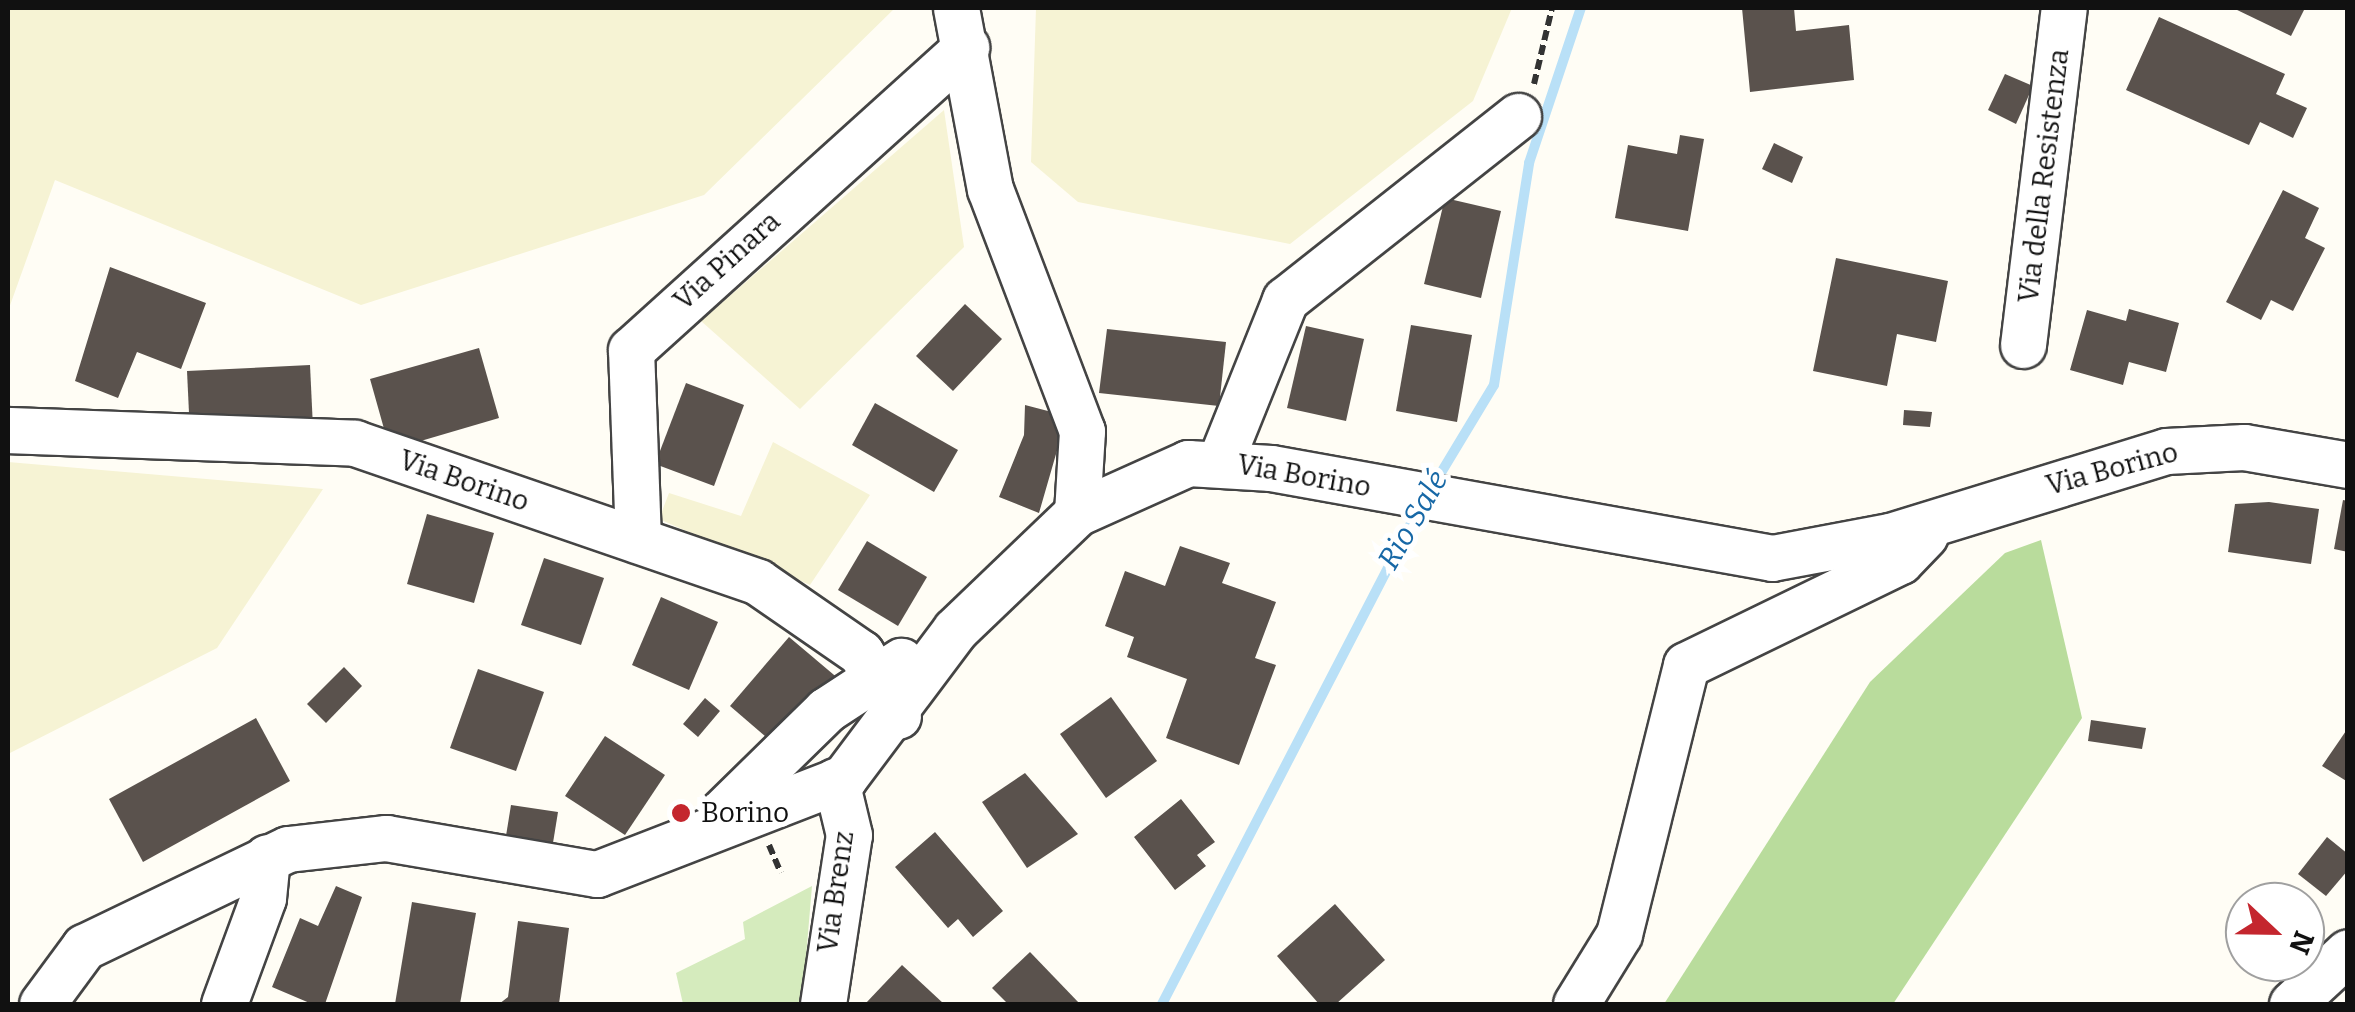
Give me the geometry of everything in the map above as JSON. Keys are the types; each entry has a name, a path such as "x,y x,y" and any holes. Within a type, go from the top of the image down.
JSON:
{"street":[{"name":"Via della Resistenza","path":"2023,345 2064,8"},
{"name":"Via Pinara","path":"961,28 990,189 1082,432 1077,513"},
{"name":"Via Pinara","path":"638,540 631,350 961,28"},
{"path":"1220,462 1284,300 1518,116"},
{"name":"Via Borino","path":"8,430 354,443 758,582 841,634 876,676 898,716"},
{"name":"Via Borino","path":"708,824 803,731 876,676 954,630 1077,513 1162,470 1220,462 1772,558 1940,520 2166,450 2244,446 2348,465"},
{"name":"Via Borino","path":"1576,1004 1619,934 1686,666 1900,561 1940,520"},
{"name":"Via Borino","path":"42,1004 84,947 268,858 314,842 386,838 597,874 708,824 831,783 898,716 954,630"},
{"path":"803,731 797,764 831,783"},
{"name":"Via Brenz","path":"823,1004 849,835 831,783"},
{"path":"224,1004 263,898 268,858"},
{"path":"2292,1004 2348,952"}],"path":[{"path":"1518,116 1552,8"}],"shaded area":[{"path":"8,8 895,8 704,195 361,305 55,180 8,311"},
{"path":"1036,8 1512,8 1473,101 1290,244 1078,202 1031,162"},
{"path":"944,110 964,247 800,409 701,321"},
{"path":"773,442 870,495 810,585 659,519 669,493 741,516"},
{"path":"8,462 323,489 217,648 8,754"}],"green space":[{"path":"2041,540 2082,718 1893,1004 1664,1004 1870,682 2005,553"},
{"path":"812,886 802,1004 683,1004 676,973 745,939 743,922"}],"building":[{"path":"1742,8 1794,8 1796,31 1849,25 1854,80 1750,92"},
{"path":"2233,8 2305,8 2291,36"},
{"path":"2159,17 2285,74 2276,94 2307,108 2293,138 2260,122 2249,145 2126,90"},
{"path":"2005,74 2033,86 2016,124 1988,110"},
{"path":"1680,135 1704,139 1688,231 1615,218 1628,145 1677,154"},
{"path":"1774,143 1803,157 1792,183 1762,169"},
{"path":"2283,190 2319,208 2305,238 2325,248 2293,311 2271,300 2261,320 2226,302"},
{"path":"1445,198 1501,211 1481,298 1424,284"},
{"path":"1836,258 1948,281 1936,342 1897,334 1887,386 1813,371"},
{"path":"110,267 206,303 181,369 137,352 118,398 75,381"},
{"path":"965,304 1002,339 953,391 916,356"},
{"path":"2129,309 2179,323 2166,372 2129,362 2123,385 2070,370 2087,310 2126,321"},
{"path":"1411,325 1472,335 1457,422 1396,411"},
{"path":"1306,326 1364,339 1346,421 1287,408"},
{"path":"1107,329 1226,342 1219,406 1099,393"},
{"path":"479,348 499,418 390,450 370,379"},
{"path":"310,365 313,428 190,434 187,371"},
{"path":"686,383 744,405 714,486 655,464"},
{"path":"875,403 958,450 934,492 852,445"},
{"path":"1025,405 1067,416 1039,513 999,497 1024,435"},
{"path":"1904,410 1932,412 1930,427 1903,425"},
{"path":"2343,500 2348,501 2348,552 2334,549"},
{"path":"2269,502 2319,509 2311,564 2228,552 2235,504"},
{"path":"427,514 494,533 474,603 407,584"},
{"path":"867,541 927,577 898,626 838,590"},
{"path":"1180,546 1230,563 1222,583 1276,602 1255,658 1276,665 1239,765 1166,738 1187,679 1127,657 1134,637 1105,626 1125,571 1165,586"},
{"path":"544,558 604,578 581,645 521,625"},
{"path":"661,597 718,622 689,690 632,665"},
{"path":"789,637 840,680 772,742 730,706"},
{"path":"344,667 362,686 326,723 307,704"},
{"path":"478,669 544,692 516,771 450,748"},
{"path":"1111,697 1157,761 1106,798 1060,734"},
{"path":"705,698 720,711 698,737 683,724"},
{"path":"256,718 290,781 143,862 109,799"},
{"path":"2091,720 2146,728 2142,749 2088,741"},
{"path":"2348,728 2348,782 2322,766"},
{"path":"605,736 665,775 625,835 565,796"},
{"path":"1025,773 1078,834 1027,868 982,802"},
{"path":"1181,799 1215,842 1197,855 1206,866 1175,890 1134,837"},
{"path":"511,805 558,812 552,849 505,842"},
{"path":"935,832 1003,911 973,937 958,919 948,928 895,867"},
{"path":"2327,837 2348,854 2348,870 2326,896 2325,882 2308,882 2298,874"},
{"path":"336,886 362,897 325,1004 312,1004 272,987 300,918 318,926"},
{"path":"412,902 476,913 460,1004 395,1004"},
{"path":"1335,904 1385,960 1336,1004 1319,1004 1277,956"},
{"path":"518,921 569,928 559,1004 499,1004 508,997"},
{"path":"1030,952 1080,1004 1008,1004 992,988"},
{"path":"902,965 944,1004 865,1004"}],"waterway":[{"name":"Rio Salé","path":"1433,486 1494,385 1529,163 1581,8"},
{"name":"Rio Salé","path":"1162,1004 1419,508"}],"place":[{"name":"Borino","path":"681,813"}]}
